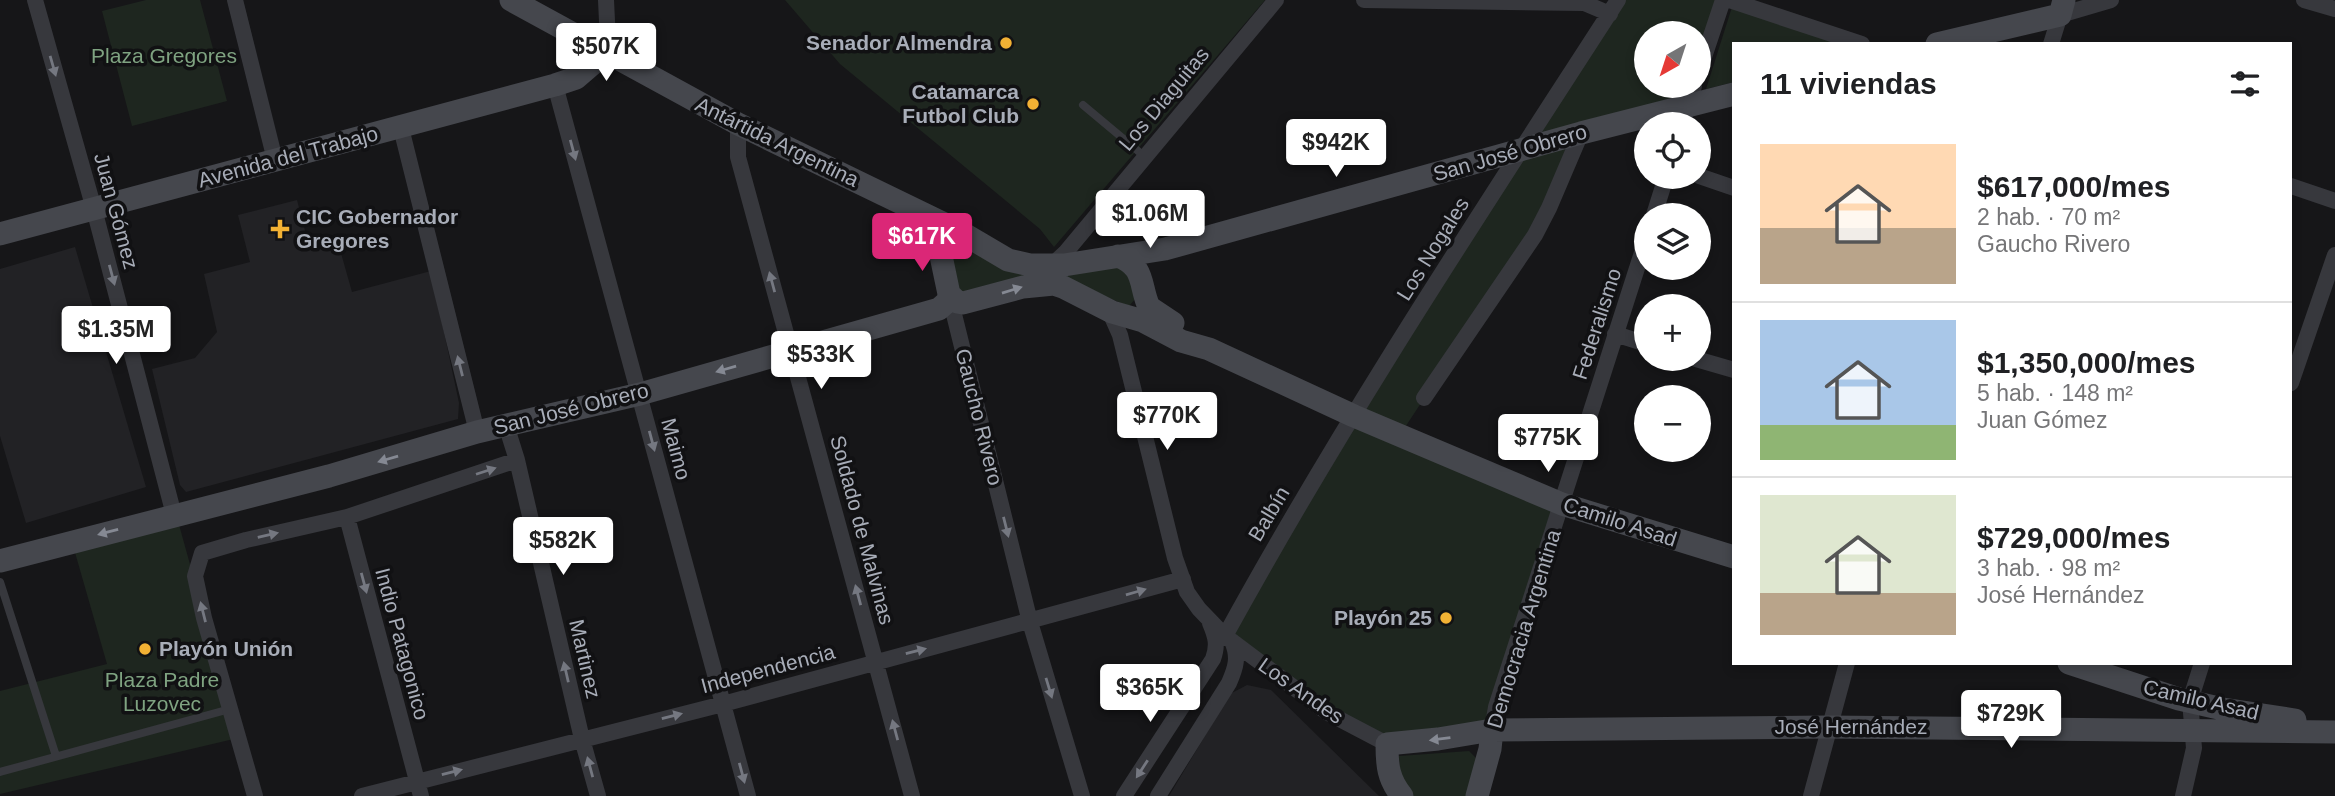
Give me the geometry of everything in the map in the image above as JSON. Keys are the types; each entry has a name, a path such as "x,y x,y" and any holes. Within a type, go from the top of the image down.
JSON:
{"street":[{"name":"Juan Gómez","path":"35,0 94,209 174,514"},
{"path":"235,0 275,160"},
{"name":"Antártida Argentina","path":"511,0 738,124 924,214"},
{"path":"566,81 605,53 608,42 606,0"},
{"name":"Los Diaguitas","path":"1052,265 1276,0"},
{"path":"1363,0 1584,4 1614,7"},
{"path":"1712,33 1723,0"},
{"path":"1730,0 1857,42"},
{"path":"1944,42 2062,7 2111,0"},
{"path":"2304,0 2335,9"},
{"name":"Los Nogales","path":"1354,416 1614,7"},
{"path":"2052,42 2062,7"},
{"name":"Avenida del Trabajo","path":"0,234 401,128 566,81"},
{"name":"Maimo","path":"566,81 640,394 748,796"},
{"name":"San José Obrero","path":"947,236 1009,260 1030,265 1052,265 1165,249 1581,133 1732,94"},
{"name":"Soldado de Malvinas","path":"738,124 738,157 912,796"},
{"path":"401,128 477,432"},
{"path":"1424,398 1535,235 1581,133"},
{"path":"1711,180 1732,187"},
{"path":"2292,186 2335,201"},
{"name":"Gaucho Rivero","path":"924,214 933,227 947,236 949,294 1030,622 1082,796"},
{"path":"1086,227 1091,247 1134,265 1153,311 1187,331 1209,349"},
{"path":"1124,325 1143,289 1143,263 1165,249"},
{"path":"2292,376 2334,259"},
{"name":"Federalismo","path":"1562,504 1634,276"},
{"path":"949,294 957,302 963,303 1023,287 1054,284 1112,312 1124,325 1209,349 1354,416"},
{"name":"San José Obrero","path":"0,561 329,476 477,432 640,394 939,309 947,301 949,294"},
{"name":"Los Andes","path":"1124,325 1175,558 1188,592 1205,615 1236,646 1328,713 1387,744"},
{"path":"1615,334 1634,340"},
{"path":"1711,363 1732,369"},
{"name":"Camilo Asad","path":"1354,416 1562,504 1732,556"},
{"name":"Balbín","path":"1229,683 1236,666 1236,646 1278,540 1354,416"},
{"name":"Martinez","path":"506,425 517,460 582,739 598,796"},
{"name":"San José Obrero","path":"230,709 195,576 202,553 347,517 517,460"},
{"name":"Democracia Argentina","path":"1477,796 1490,749 1496,707 1562,504"},
{"name":"Indio Patagonico","path":"347,517 419,789"},
{"name":"Independencia","path":"362,796 419,789 582,739 723,704 1183,579"},
{"path":"1124,796 1206,671 1217,647 1205,615"},
{"path":"1206,671 1236,646"},
{"path":"1811,796 1846,665"},
{"name":"Camilo Asad","path":"2075,665 2190,701 2223,709 2290,718 2335,731"},
{"path":"2183,796 2194,748 2190,701 2201,665"},
{"path":"1158,796 1229,683 1249,668 1267,667"},
{"path":"230,709 255,796"},
{"name":"José Hernández","path":"1492,730 1828,727 2335,731"},
{"path":"1402,796 1394,787 1388,773 1387,744 1492,730"}],"lane":[{"path":"1083,105 1144,156"},
{"path":"0,582 56,756"},
{"path":"0,772 230,709"}],"shaded area":[{"path":"297,200 309,246 337,239 352,292 431,271 459,403 458,419 186,492 180,485 152,369 195,358 217,332 204,274 250,262 238,215"},
{"path":"75,247 146,487 26,523 0,436 0,269"},
{"path":"1247,685 1271,690 1379,796 1169,796 1230,694"}],"green space":[{"name":"Plaza Gregores","path":"146,0 200,0 227,101 132,126 102,11"},
{"name":"Catamarca Futbol Club","path":"785,0 1265,0 1054,247 1040,229 840,64"},
{"path":"1618,0 1723,0 1712,33 1712,21 1634,21 1634,98 1690,98 1688,106 1664,112 1634,112 1634,120 1581,133 1549,208 1400,435 1562,504 1492,730 1387,744 1225,636"},
{"path":"1732,7 1840,42 1732,42 1732,82 1712,88 1712,70"},
{"path":"952,238 999,263 1125,265 1137,297 1129,306 1078,286 962,296 945,247"},
{"name":"Plaza Padre Luzovec","path":"178,521 238,738 0,794 0,691 107,664 72,542"},
{"path":"1469,751 1480,762 1469,796 1413,796 1400,776 1399,756"}],"place":[{"name":"Senador Almendra","path":"1006,43"},
{"name":"Catamarca Futbol Club","path":"1033,104"},
{"name":"CIC Gobernador Gregores","path":"280,229"},
{"name":"Playón 25","path":"1446,618"},
{"name":"Playón Unión","path":"145,649"}]}
